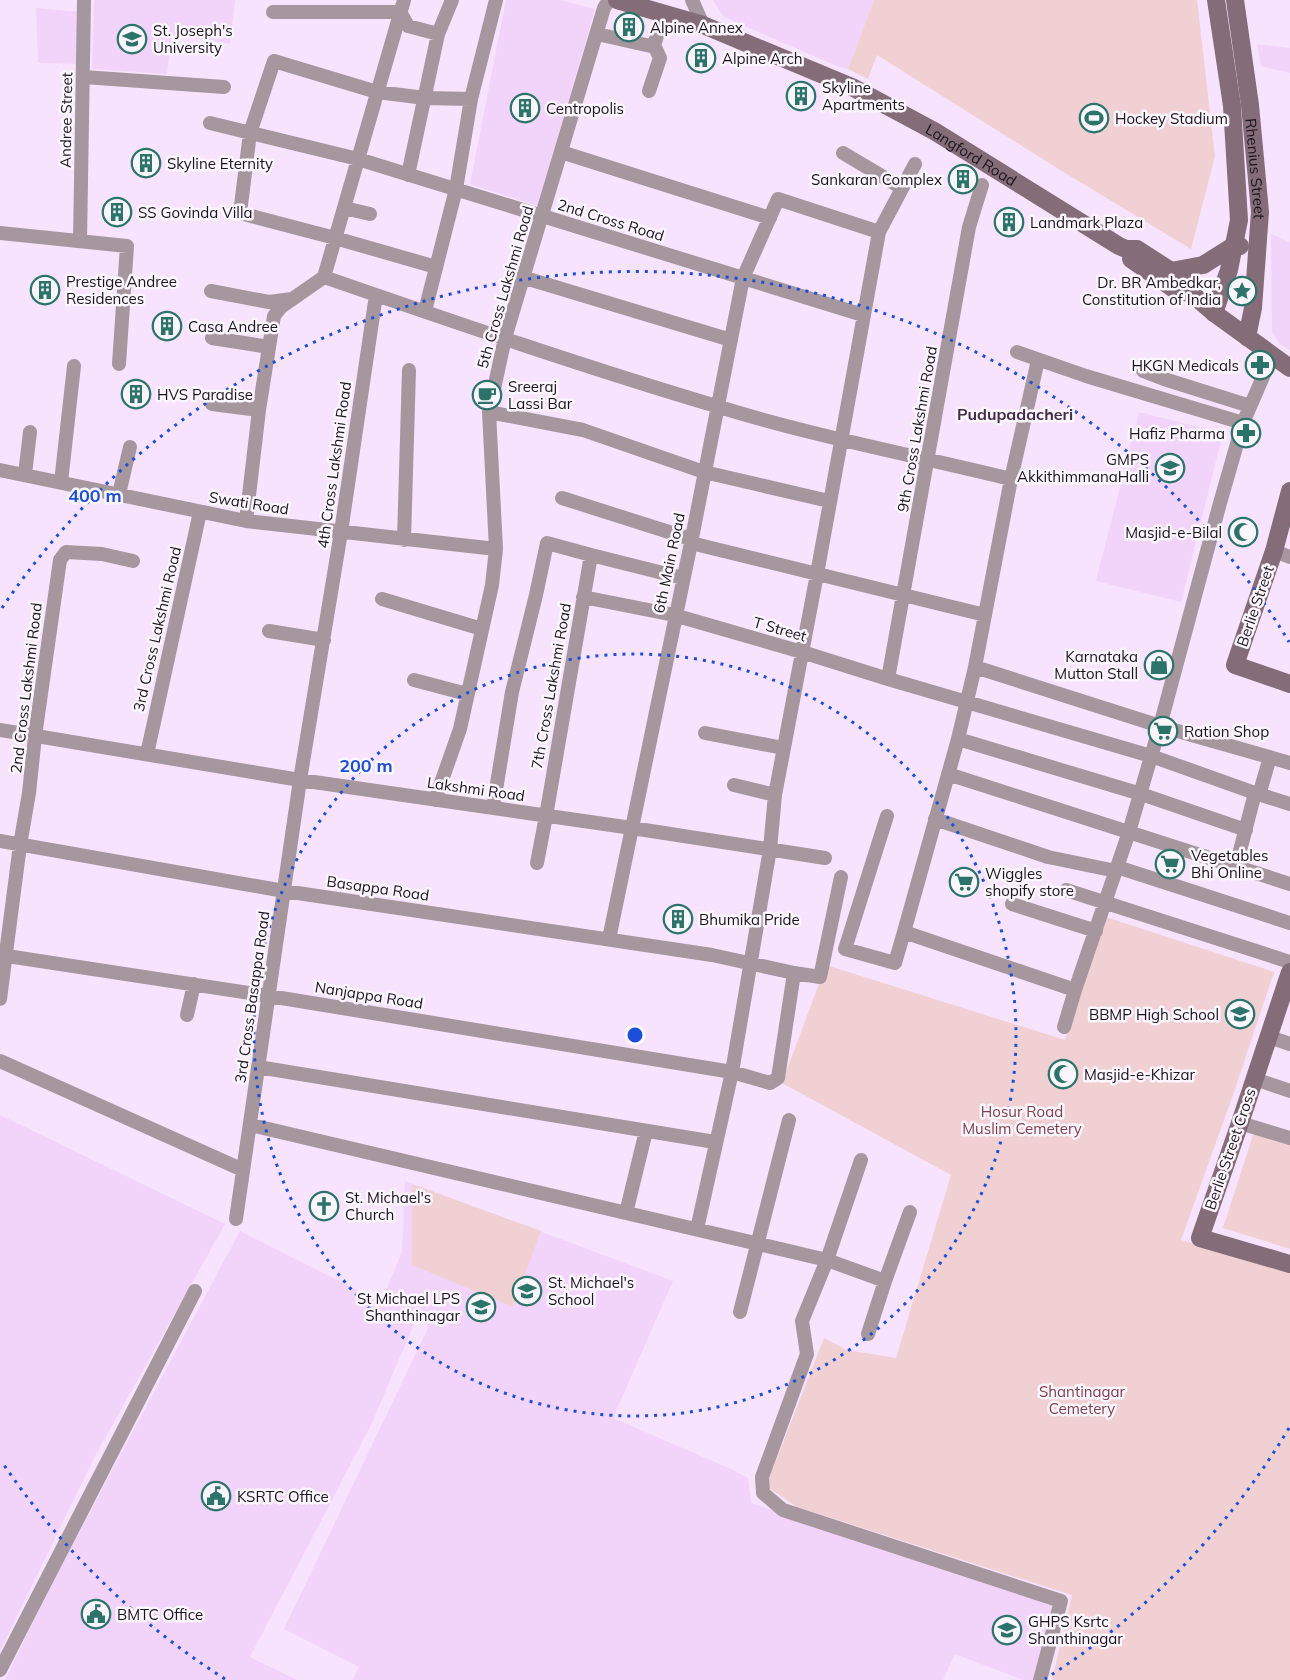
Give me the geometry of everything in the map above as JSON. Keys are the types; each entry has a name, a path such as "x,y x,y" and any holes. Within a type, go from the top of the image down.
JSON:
{"street":[{"name":"Andree Street","path":"80,241 84,0"},
{"path":"408,174 438,34 452,0"},
{"path":"425,311 456,189 471,99 496,0"},
{"name":"5th Cross Lakshmi Road","path":"435,800 460,729 492,585 496,549 489,412 504,338 604,9 609,0"},
{"name":"Langford Road","path":"617,0 702,24 852,87 934,131 1126,249 1137,249 1185,280 1191,294 1290,368"},
{"path":"692,0 702,24"},
{"name":"Rhenius Street","path":"1214,313 1229,270 1239,220 1233,122 1216,0"},
{"name":"Rhenius Street","path":"1235,0 1250,105 1260,213 1253,308 1247,337"},
{"path":"405,4 408,26 438,34"},
{"path":"273,12 405,4"},
{"path":"246,521 259,410 274,316 281,307 324,277 377,92 405,4"},
{"path":"649,91 660,58 654,47 664,14"},
{"path":"597,34 654,47"},
{"path":"436,267 240,213 250,133 274,61 377,92 425,98 471,99"},
{"path":"84,77 224,87"},
{"name":"2nd Cross Road","path":"210,123 358,159 864,315"},
{"path":"561,152 770,218"},
{"path":"843,153 902,188"},
{"path":"697,1229 732,1071 770,849 775,795 783,748 879,232 915,164"},
{"name":"9th Cross Lakshmi Road","path":"888,679 969,227 982,185"},
{"name":"6th Main Road","path":"609,939 743,278 778,199 879,232"},
{"path":"344,208 370,214"},
{"path":"0,233 127,246 119,364"},
{"path":"1171,271 1203,265 1235,245 1257,248"},
{"path":"1126,249 1130,258 1177,291 1191,294"},
{"path":"324,277 504,338 717,406 840,440 928,458 1011,479"},
{"path":"522,277 731,340"},
{"path":"211,291 269,302 292,299"},
{"name":"4th Cross Lakshmi Road","path":"300,780 341,532 376,295"},
{"path":"212,338 269,347"},
{"path":"1017,352 1243,423"},
{"path":"1064,1027 1152,756 1243,423 1272,356"},
{"path":"887,816 845,948 895,963 958,739 975,667 1011,479 1038,360"},
{"path":"61,482 74,366"},
{"path":"404,540 409,370"},
{"path":"1143,371 1250,406"},
{"path":"212,404 259,410"},
{"path":"489,412 583,430 704,472 829,501"},
{"path":"25,474 30,432"},
{"path":"119,494 130,447"},
{"name":"Swati Road","path":"0,470 246,521 496,549"},
{"name":"Berlie Street","path":"1290,491 1282,554 1236,665 1290,684"},
{"path":"562,498 691,541 985,615"},
{"name":"3rd Cross Lakshmi Road","path":"147,754 200,512"},
{"path":"492,808 512,692 547,543 683,578"},
{"name":"2nd Cross Lakshmi Road","path":"0,999 3,955 29,793 60,560 66,552 102,554 133,561"},
{"name":"7th Cross Lakshmi Road","path":"537,863 591,555"},
{"name":"T Street","path":"583,597 674,615 802,652 1152,756 1290,804"},
{"path":"382,599 482,629"},
{"path":"269,631 324,640"},
{"path":"975,667 1160,726 1290,763"},
{"path":"414,680 467,694"},
{"name":"Lakshmi Road","path":"0,730 300,780 825,858"},
{"path":"705,733 783,748"},
{"path":"958,739 1140,794 1246,830"},
{"path":"1236,866 1270,757"},
{"path":"948,774 1290,884"},
{"name":"3rd Cross Basappa Road","path":"236,1219 300,780"},
{"path":"734,785 775,795"},
{"path":"936,819 1048,857 1117,869 1290,923"},
{"name":"Basappa Road","path":"0,842 284,891 712,955 820,977 841,877"},
{"path":"1066,890 1290,962"},
{"path":"1012,904 1096,931"},
{"path":"904,933 1075,990"},
{"name":"Nanjappa Road","path":"3,955 732,1071 770,1083 778,1078 794,973"},
{"name":"Berlie Street Cross","path":"1290,972 1200,1238 1290,1264"},
{"path":"187,1015 194,984"},
{"path":"1269,1037 1290,1044"},
{"path":"0,1060 243,1170"},
{"path":"258,1067 715,1142"},
{"path":"1255,1079 1290,1091"},
{"path":"740,1312 789,1120"},
{"path":"1240,1123 1290,1138"},
{"path":"251,1125 758,1243 827,1260 885,1281"},
{"path":"626,1213 646,1131"},
{"path":"861,1160 827,1260 802,1321 807,1354 762,1477 763,1493 783,1510 1061,1601 1040,1680"},
{"path":"868,1334 910,1212"},
{"path":"0,1670 195,1291"}],"shaded area":[{"name":"St. Joseph's University","path":"94,0 235,0 230,44 172,35 167,74 92,69"},
{"path":"506,0 560,0 595,9 538,206 470,184"},
{"path":"713,0 874,0 848,69 724,17"},
{"path":"36,8 80,12 79,64 38,63"},
{"path":"1257,44 1290,48 1290,73 1261,66"},
{"path":"1271,234 1290,242 1290,350 1280,344 1272,331"},
{"path":"1139,412 1223,433 1181,602 1096,581"},
{"path":"0,1115 225,1224 96,1454 0,1651"},
{"path":"405,1181 673,1281 613,1418 748,1478 751,1503 1057,1607 1036,1680 1023,1680 955,1654 943,1680 352,1680 359,1667 284,1629 429,1326 416,1319 372,1423 250,1657 297,1680 5,1680 59,1570 240,1231 381,1302 402,1252"}],"green space":[{"name":"Hockey Stadium","path":"874,0 1197,0 1215,156 1191,249 877,55 868,79 848,69"},
{"name":"Shantinagar Cemetery","path":"1106,917 1274,972 1181,1240 1290,1272 1290,1680 1052,1680 1072,1595 797,1507 766,1486 824,1338 847,1350 896,1358 951,1175 782,1083 826,965 1065,1040"},
{"path":"1254,1132 1290,1143 1290,1249 1223,1228"},
{"path":"412,1184 541,1231 513,1307 412,1265"}],"place":[{"name":"Alpine Annex","path":"629,27"},
{"name":"St. Joseph's University","path":"132,39"},
{"name":"Alpine Arch","path":"701,58"},
{"name":"Skyline Apartments","path":"801,96"},
{"name":"Centropolis","path":"525,108"},
{"name":"Hockey Stadium","path":"1094,118"},
{"name":"Skyline Eternity","path":"146,163"},
{"name":"Sankaran Complex","path":"963,179"},
{"name":"SS Govinda Villa","path":"117,212"},
{"name":"Landmark Plaza","path":"1009,222"},
{"name":"Prestige Andree Residences","path":"45,290"},
{"name":"Dr. BR Ambedkar, Constitution of India","path":"1242,291"},
{"name":"Casa Andree","path":"167,326"},
{"name":"HKGN Medicals","path":"1260,365"},
{"name":"HVS Paradise","path":"136,394"},
{"name":"Sreeraj Lassi Bar","path":"487,395"},
{"name":"Hafiz Pharma","path":"1246,433"},
{"name":"GMPS AkkithimmanaHalli","path":"1170,468"},
{"name":"Masjid-e-Bilal","path":"1243,532"},
{"name":"Karnataka Mutton Stall","path":"1159,665"},
{"name":"Ration Shop","path":"1163,731"},
{"name":"Vegetables Bhi Online","path":"1170,864"},
{"name":"Wiggles shopify store","path":"964,882"},
{"name":"Bhumika Pride","path":"678,919"},
{"name":"BBMP High School","path":"1240,1014"},
{"name":"Masjid-e-Khizar","path":"1063,1074"},
{"name":"St. Michael's Church","path":"324,1206"},
{"name":"St. Michael's School","path":"527,1291"},
{"name":"St Michael LPS Shanthinagar","path":"481,1307"},
{"name":"KSRTC Office","path":"216,1496"},
{"name":"BMTC Office","path":"96,1614"},
{"name":"GHPS Ksrtc Shanthinagar","path":"1007,1630"}],"district":[{"name":"Pudupadacheri","path":"1015,414"}],"park label":[{"name":"Hosur Road Muslim Cemetery","path":"1022,1120"}]}
